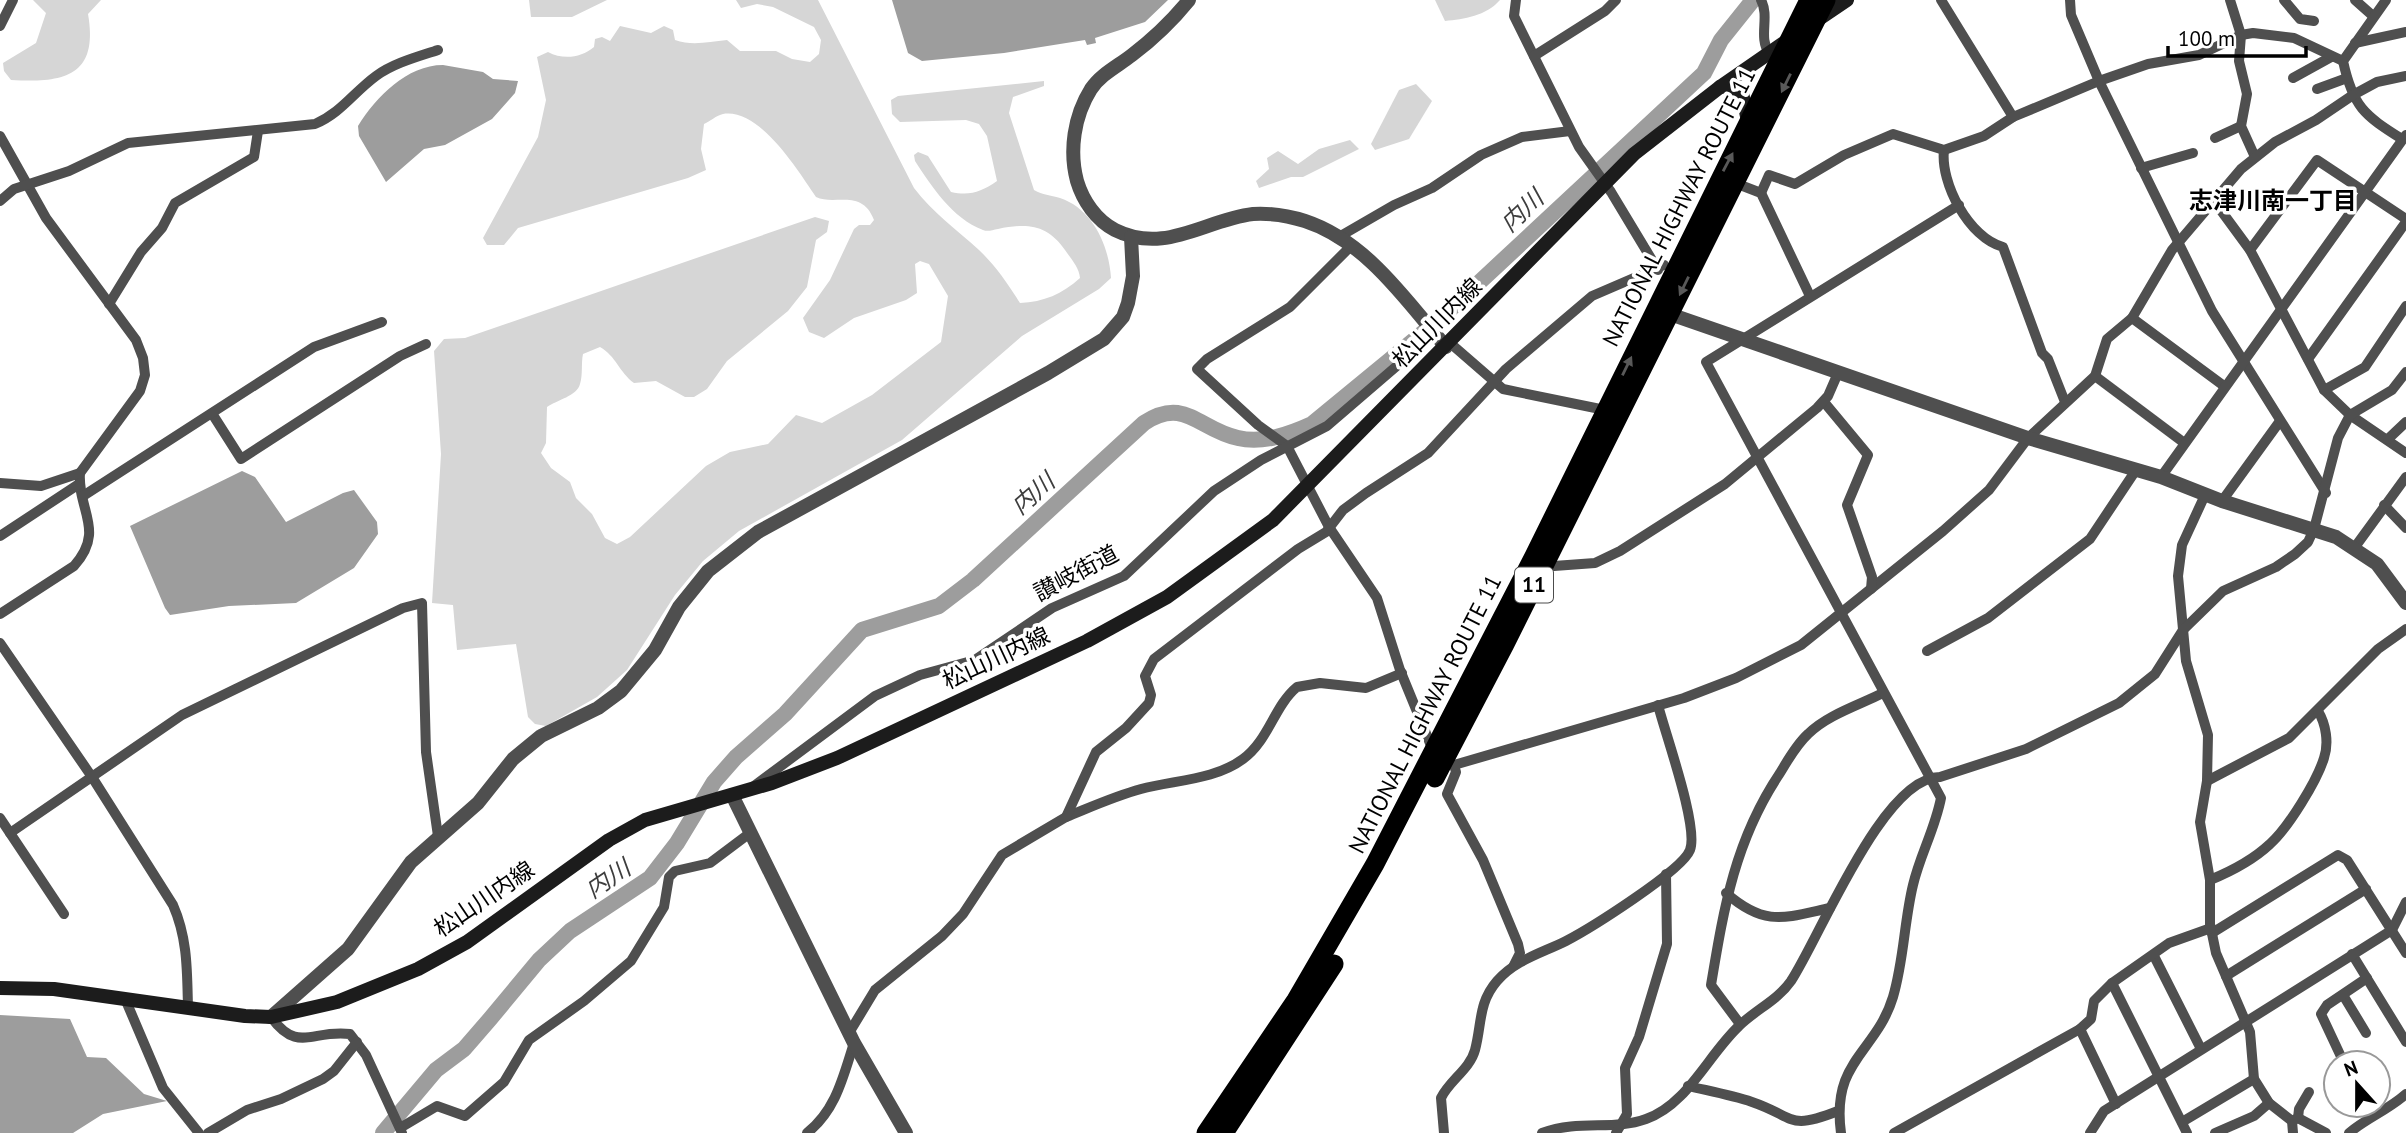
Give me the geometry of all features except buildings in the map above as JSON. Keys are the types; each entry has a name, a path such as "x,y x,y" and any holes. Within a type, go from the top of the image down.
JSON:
{"highway":[{"name":"NATIONAL HIGHWAY ROUTE 11","path":"1224,1133 1315,996 1444,759 1663,312 1748,121 1809,0"},
{"name":"NATIONAL HIGHWAY ROUTE 11","path":"1540,559 1605,410 1735,183 1826,0"},
{"name":"NATIONAL HIGHWAY ROUTE 11","path":"1206,1133 1296,1000 1444,759"}],"main road":[{"name":"松山川内線","path":"0,988 54,989 220,1014 271,1017 337,1002 418,969 467,942 609,840 645,820 689,805 749,790 837,758 1129,620 1226,556 1273,520 1448,345 1602,182 1634,154 1720,87 1847,0"},
{"path":"1720,87 1728,86 1742,93 1748,121"}],"street":[{"path":"0,26 13,0"},
{"path":"1189,0 1156,36 1094,86 1078,118 1074,159 1084,199 1110,228 1131,237 1166,240 1254,214 1292,217 1351,246 1392,283 1448,345 1503,389 1605,410"},
{"path":"1066,817 1096,752 1126,728 1149,703 1151,695 1144,676 1154,659 1329,527 1343,510 1428,453 1493,382 1592,296 1660,268 1570,131 1514,16 1516,0"},
{"path":"1534,56 1605,11 1616,0"},
{"path":"1760,0 1765,8 1764,45 1769,53"},
{"path":"1941,0 2013,117"},
{"path":"2070,0 2071,15 2099,80 2212,311 2326,493"},
{"path":"2230,0 2241,35 2239,61 2246,94 2241,126 2255,157"},
{"path":"2284,0 2300,19 2314,21"},
{"path":"2355,0 2373,16"},
{"path":"2161,477 2183,442 2404,137 2369,119 2353,94 2343,61 2386,0"},
{"path":"2294,38 2300,19"},
{"path":"2355,43 2406,32"},
{"path":"1761,193 1769,175 1796,184 1844,155 1892,134 1944,149 1984,136 2013,117 2099,80 2148,64 2199,55 2241,35 2253,33 2294,38 2343,61"},
{"path":"0,201 25,184 69,171 128,143 303,126 331,117 378,75 438,50"},
{"path":"2293,78 2331,57"},
{"path":"1444,759 1658,705 1736,678 1801,645 1989,490 2028,438 2095,376 2107,340 2132,318 2178,243 2255,157 2353,94 2378,82 2406,76"},
{"path":"2317,89 2347,78"},
{"path":"2215,138 2241,126"},
{"path":"109,303 141,252 162,228 175,203 254,157 257,131"},
{"path":"1337,238 1394,205 1432,188 1481,155 1522,137 1570,131"},
{"path":"0,136 25,184 136,340 145,375 132,406 80,484 90,527 82,557 74,566 0,614"},
{"path":"1944,149 1942,165 1959,205 1982,237 2003,247 2042,353 2048,359 2065,402"},
{"path":"2141,168 2193,153"},
{"path":"2250,250 2317,160 2406,220 2308,359"},
{"path":"1735,183 1761,193 1810,296"},
{"path":"2214,201 2250,250 2324,390 2350,415 2406,453"},
{"path":"1841,1133 1838,1111 1851,1064 1886,1013 1893,998 1913,884 1935,826 1941,798 1936,785 1927,777 1755,458 1706,362 1959,205"},
{"path":"750,833 710,863 675,871 669,877 664,907 631,961 529,1040 504,1083 465,1116 437,1106 400,1129 357,1042 350,1034 334,1032 297,1040 283,1034 271,1017 348,949 411,862 478,803 526,747 541,736 598,708 621,691 655,650 695,587 740,543 1048,373 1104,339 1123,317 1128,303 1133,276 1131,237"},
{"path":"1351,246 1290,307 1207,359 1197,369 1258,425 1284,444 1309,485 1329,527 1377,598 1402,673 1444,759 1456,772 1447,794 1483,860 1518,944 1520,953 1514,965"},
{"path":"2324,390 2365,367 2406,306"},
{"path":"1663,312 2028,438 2161,477 2222,501 2314,529 2355,547 2377,564 2406,603"},
{"path":"2132,318 2224,386"},
{"path":"0,536 80,484 213,415 314,347 382,322"},
{"name":"讃岐街道","path":"749,790 875,696 920,675 975,660 1052,608 1124,576 1214,491 1284,444 1343,414 1430,328"},
{"path":"213,415 241,459 400,356 426,344"},
{"path":"1542,1133 1578,1123 1621,1130 1666,1111 1740,1024 1789,984 1830,908 1899,797 1927,777 1940,777 2008,756 2119,703 2154,674 2183,630 2223,591 2276,567 2308,542 2326,493 2338,438 2350,415 2392,390 2406,372"},
{"path":"1540,559 1554,566 1595,564 1620,551 1724,484 1824,402 1838,373"},
{"path":"2095,376 2183,442"},
{"path":"1824,402 1868,455 1847,505 1872,577 1871,589"},
{"path":"2222,501 2280,421"},
{"path":"2388,439 2406,422"},
{"path":"1927,651 1988,618 2090,539 2136,470"},
{"path":"2355,547 2406,477"},
{"path":"0,482 41,486 80,484"},
{"path":"2205,495 2182,545 2178,576 2190,679 2208,734 2207,781 2200,822 2210,880 2211,931 2226,976 2250,1032 2253,1079 2269,1103 2294,1124 2326,1133"},
{"path":"2384,505 2406,528"},
{"path":"10,833 182,715 403,608 422,603 426,752 438,836"},
{"path":"2207,781 2274,748 2318,711 2378,649 2406,629"},
{"path":"0,643 92,777 173,905 182,925 188,1008"},
{"path":"807,1133 825,1119 830,1110 852,1038 875,989 942,936 963,915 1002,855 1066,817 1140,789 1222,770 1243,759 1259,744 1280,707 1297,687 1320,683 1366,688 1402,673"},
{"path":"1740,1024 1711,985 1726,893 1754,818 1797,746 1819,724 1883,693"},
{"path":"1444,1133 1441,1098 1475,1051 1482,1003 1497,981 1514,965 1568,940 1666,874 1689,852 1692,838 1658,705"},
{"path":"2210,880 2244,864 2271,844 2285,827 2324,759 2326,739 2318,711"},
{"path":"732,795 852,1038 906,1133"},
{"path":"0,818 64,914"},
{"path":"1895,1133 2080,1029 2091,1019 2094,1001 2112,983 2169,943 2211,931 2338,855 2347,860 2406,953"},
{"path":"1621,1130 1627,1114 1625,1068 1639,1037 1667,944 1666,874"},
{"path":"2226,976 2366,890"},
{"path":"1726,893 1752,913 1766,917 1781,919 1830,908"},
{"path":"2090,1133 2104,1111 2392,930 2406,902"},
{"path":"2352,954 2406,1042"},
{"path":"2154,956 2201,1049"},
{"path":"2337,1049 2321,1014 2367,978"},
{"path":"2112,983 2185,1128 2253,1079"},
{"path":"2343,995 2366,1033"},
{"path":"126,1001 163,1088 199,1133"},
{"path":"2080,1029 2116,1104"},
{"path":"208,1133 247,1110 281,1099 323,1079 334,1071 357,1042"},
{"path":"1688,1086 1753,1102 1790,1121 1815,1120 1838,1111"},
{"path":"2294,1124 2309,1092"},
{"path":"2349,1133 2363,1122 2382,1114 2406,1094"},
{"path":"2215,1133 2254,1116 2269,1103"}],"shaded area":[{"path":"33,0 101,0 88,14 88,51 73,72 47,80 11,80 4,71 3,63 36,43 46,13"},
{"path":"529,0 607,0 572,17 531,17"},
{"path":"736,0 818,0 914,188 937,213 985,256 1020,303 1045,299 1073,284 1080,278 1074,263 1058,241 1044,230 1018,226 985,231 952,210 928,181 914,155 918,152 928,156 951,192 975,192 997,181 987,136 979,124 966,120 900,122 892,114 891,100 898,96 1044,81 1044,86 1013,97 1009,113 1034,190 1072,203 1090,220 1103,242 1111,278 1099,289 1022,336 902,440 739,531 703,561 675,595 627,670 597,697 546,726 535,724 528,717 516,644 457,650 453,605 432,603 441,454 434,351 444,339 465,338 815,217 829,221 827,232 816,240 807,287 788,311 727,361 707,389 694,397 685,397 656,381 634,383 600,347 583,354 578,388 571,395 547,407 546,443 541,453 551,468 570,482 576,498 592,514 605,538 617,544 630,537 706,466 730,452 768,444 796,415 822,423 872,395 941,342 948,296 929,264 920,261 915,264 917,293 906,300 854,318 824,338 809,332 803,318 830,280 854,229 859,225 870,225 874,220 869,210 855,201 816,197 777,143 751,121 737,115 723,114 704,124 701,149 706,170 688,178 518,228 504,245 487,245 483,238 538,137 546,100 537,57 548,52 566,57 578,56 594,47 595,39 602,37 610,41 620,26 651,33 664,26 673,30 675,40 681,42 727,40 740,51 776,51 792,59 810,62 819,54 821,40 814,27 773,7 757,4 741,8"},
{"path":"892,0 1168,0 1145,22 1095,38 1096,43 1087,45 1085,40 1004,53 922,61 908,53"},
{"path":"1435,0 1500,0 1481,13 1445,21"},
{"path":"443,65 483,72 493,79 518,81 515,93 492,119 445,145 424,149 386,182 359,136 358,126 383,94 405,77 417,70"},
{"path":"1416,84 1432,101 1409,139 1375,150 1371,144 1399,90"},
{"path":"1350,140 1359,149 1303,177 1291,177 1259,188 1256,181 1269,169 1267,158 1278,151 1298,164 1319,149"},
{"path":"242,471 255,477 286,522 354,490 377,522 378,534 354,568 296,603 229,606 170,615 130,526"},
{"path":"0,1015 70,1019 87,1057 106,1058 144,1094 167,1101 103,1114 73,1133 0,1133"}],"waterway":[{"name":"内川","path":"383,1133 436,1070 464,1049 539,960 570,931 650,878 677,843 714,782 736,757 785,714 862,630 939,606 973,580 1144,423 1158,416 1181,414 1224,434 1247,440 1276,437 1312,424 1441,318 1704,73 1721,40 1753,0"}],"district":[{"name":"志津川南一丁目","path":"2273,201"}]}
